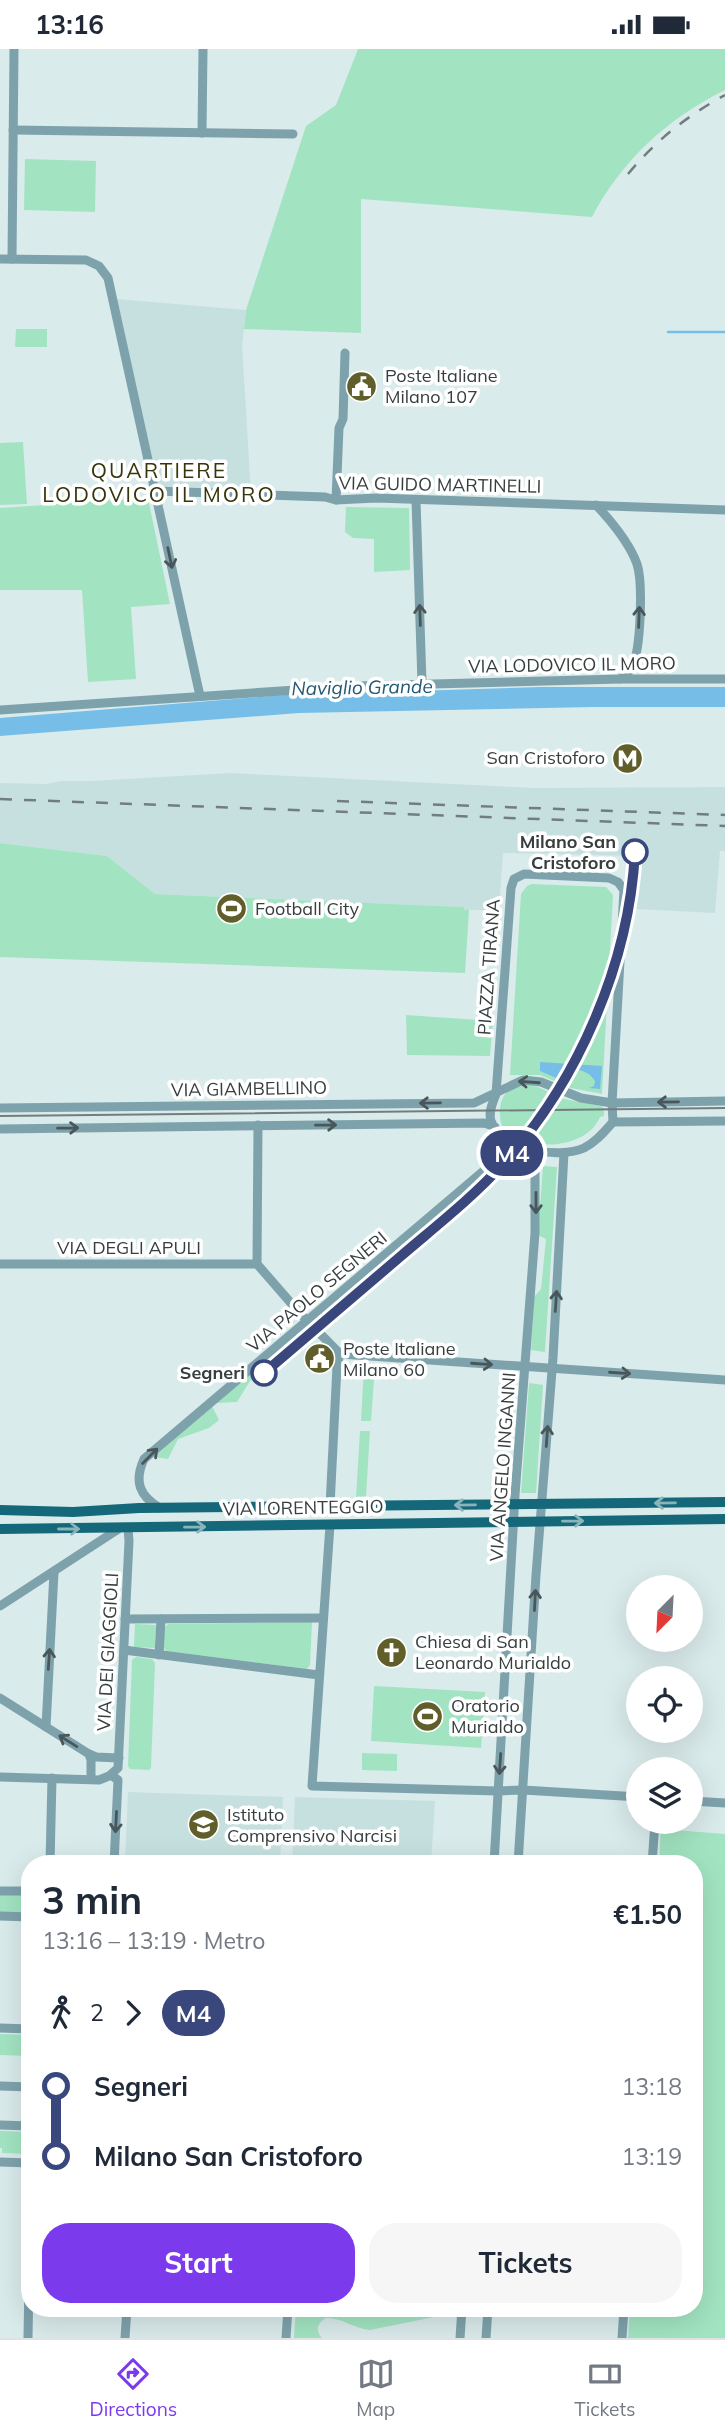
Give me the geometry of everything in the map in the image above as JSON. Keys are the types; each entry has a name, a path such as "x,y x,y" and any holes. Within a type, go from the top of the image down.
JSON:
{"main road":[{"name":"VIA LORENTEGGIO","path":"0,1510 74,1512 128,1509 725,1502"},
{"path":"415,1506 415,1524"},
{"path":"242,1508 239,1517 242,1526"},
{"path":"124,1528 128,1509"},
{"path":"19,1528 20,1510"},
{"name":"VIA LORENTEGGIO","path":"0,1529 725,1519"}],"street":[{"path":"12,259 14,49"},
{"path":"202,133 203,49"},
{"path":"13,130 293,134"},
{"path":"0,259 86,260 104,271 111,285 201,696"},
{"path":"336,500 345,353"},
{"name":"VIA GUIDO MARTINELLI","path":"155,491 325,497 336,500 376,498 725,510"},
{"path":"416,500 422,683"},
{"path":"596,505 613,524 630,551 640,577 637,647 629,671 620,679"},
{"path":"629,671 638,679"},
{"name":"VIA LODOVICO IL MORO","path":"0,710 422,683 725,679"},
{"name":"PIAZZA TIRANA","path":"495,1127 490,1114 496,1094 509,918 514,879 524,874 610,879 618,882 624,890 613,1122"},
{"path":"496,1094 514,1082 532,1080 572,1096 612,1103 725,1101"},
{"name":"VIA GIAMBELLINO","path":"0,1108 474,1103 496,1094"},
{"path":"495,1127 524,1149 564,1153 582,1149 592,1143 613,1122 725,1121"},
{"name":"VIA GIAMBELLINO","path":"0,1129 484,1123 495,1127"},
{"path":"258,1125 257,1264 340,1354 725,1380"},
{"path":"493,1163 497,1144 495,1127"},
{"name":"VIA PAOLO SEGNERI","path":"161,1509 147,1501 138,1484 144,1459 493,1163 524,1149"},
{"name":"VIA ANGELO INGANNI","path":"494,1855 515,1504 537,1199 535,1165 524,1149"},
{"path":"519,1855 564,1153"},
{"name":"VIA DEGLI APULI","path":"0,1264 257,1264"},
{"path":"330,1506 337,1366 340,1354"},
{"path":"606,1503 606,1520"},
{"path":"330,1525 312,1786 523,1790 626,1796"},
{"path":"0,1605 124,1528"},
{"name":"VIA DEI GIAGGIOLI","path":"114,1855 115,1778 119,1758 129,1541 124,1528"},
{"path":"46,1727 54,1572"},
{"path":"125,1619 322,1618"},
{"path":"159,1655 161,1619"},
{"path":"124,1650 319,1675"},
{"path":"0,1698 89,1754 119,1758"},
{"path":"89,1754 91,1779"},
{"path":"0,1777 115,1778"},
{"path":"50,1855 52,1778"},
{"path":"703,1802 725,1803"},
{"path":"653,1855 654,1834"},
{"path":"0,1891 21,1891"},
{"path":"0,1916 21,1917"},
{"path":"0,2028 21,2029"},
{"path":"0,2086 21,2087"},
{"path":"0,2125 21,2126"},
{"path":"0,2162 21,2162"},
{"path":"27,2338 28,2317"},
{"path":"125,2338 126,2317"},
{"path":"286,2338 287,2317"},
{"path":"460,2338 461,2317"},
{"path":"486,2338 487,2317"},
{"path":"622,2338 623,2317"}],"shaded area":[{"path":"117,299 246,310 242,346 251,493 158,490"},
{"path":"231,773 535,788 725,787 725,851 720,851 715,913 635,909 636,856 503,853 499,910 463,910 463,907 155,894 107,856 0,843 0,783 46,784 61,781"},
{"name":"Istituto Comprensivo Narcisi","path":"128,1792 283,1797 280,1855 125,1855"},
{"path":"295,1797 435,1801 432,1855 292,1855"}],"green space":[{"path":"358,49 725,49 725,90 684,114 648,143 617,177 592,217 361,199 361,333 244,329 246,310 306,126 336,105"},
{"path":"25,159 96,161 95,212 24,210"},
{"path":"16,329 47,329 47,347 15,347"},
{"path":"23,442 27,504 0,505 0,443"},
{"path":"148,498 170,604 131,607 136,679 88,682 82,590 0,590 0,508"},
{"path":"346,507 409,508 410,570 374,572 374,539 353,538 345,532"},
{"name":"Football City","path":"0,843 107,856 155,894 464,907 464,910 469,910 465,973 0,957"},
{"path":"532,884 606,887 613,895 602,1094 571,1088 540,1075 510,1075 521,894"},
{"path":"406,1015 493,1021 490,1056 407,1055"},
{"path":"525,1084 564,1099 601,1106 604,1108 604,1116 582,1137 568,1142 539,1144 524,1141 502,1126 500,1111 506,1093"},
{"path":"543,1166 557,1167 545,1352 531,1350 534,1297 541,1289 546,1239 538,1235"},
{"path":"298,1332 299,1340 278,1353 267,1369 250,1381 237,1402 216,1403"},
{"path":"364,1365 375,1366 371,1421 361,1421"},
{"path":"529,1383 543,1385 536,1493 521,1493"},
{"path":"212,1406 219,1420 209,1428 178,1439 168,1459 154,1457"},
{"path":"360,1431 370,1431 366,1496 356,1497"},
{"path":"312,1622 310,1665 307,1669 167,1651 163,1648 164,1628 168,1624"},
{"path":"135,1624 156,1625 155,1648 134,1647"},
{"path":"136,1657 152,1659 155,1663 149,1770 130,1769 128,1766 132,1660"},
{"name":"Oratorio Murialdo","path":"374,1686 485,1692 481,1748 371,1741"},
{"path":"362,1753 397,1754 397,1771 362,1770"},
{"path":"660,1834 725,1834 725,2338 628,2338 629,2317 703,2317 703,1855 659,1855"},
{"path":"0,1894 21,1895 21,1914 0,1913"},
{"path":"0,2034 21,2035 21,2056 0,2055"},
{"path":"0,2131 21,2132 21,2154 2,2153"},
{"path":"295,2317 434,2317 370,2330 326,2318 318,2327 322,2338 294,2338"}],"water":[{"path":"540,687 725,687 725,707 299,713 0,736 0,718 284,695"},
{"path":"540,1062 602,1066 600,1089 589,1088 594,1086 595,1081 586,1072 565,1072 563,1077 570,1084 540,1071"}],"waterway":[{"path":"668,332 725,332"}],"tram line":[{"path":"0,1116 725,1108"}],"railway":[{"path":"628,174 673,130 725,95"},
{"path":"0,799 725,826"},
{"path":"337,801 725,815"}],"metro line":[{"name":"M4","path":"264,1373 477,1191 530,1132 569,1071 599,1007 627,915 635,852"}],"place":[{"name":"Poste Italiane Milano 107","path":"362,386"},
{"name":"San Cristoforo","path":"628,758"},
{"name":"Milano San Cristoforo","path":"635,852"},
{"name":"Football City","path":"232,909"},
{"name":"Poste Italiane Milano 60","path":"320,1359"},
{"name":"Segneri","path":"264,1373"},
{"name":"Chiesa di San Leonardo Murialdo","path":"392,1652"},
{"name":"Oratorio Murialdo","path":"428,1716"},
{"name":"Istituto Comprensivo Narcisi","path":"204,1825"}],"district":[{"name":"QUARTIERE LODOVICO IL MORO","path":"159,483"}],"water label":[{"name":"Naviglio Grande","path":"362,687"}]}
